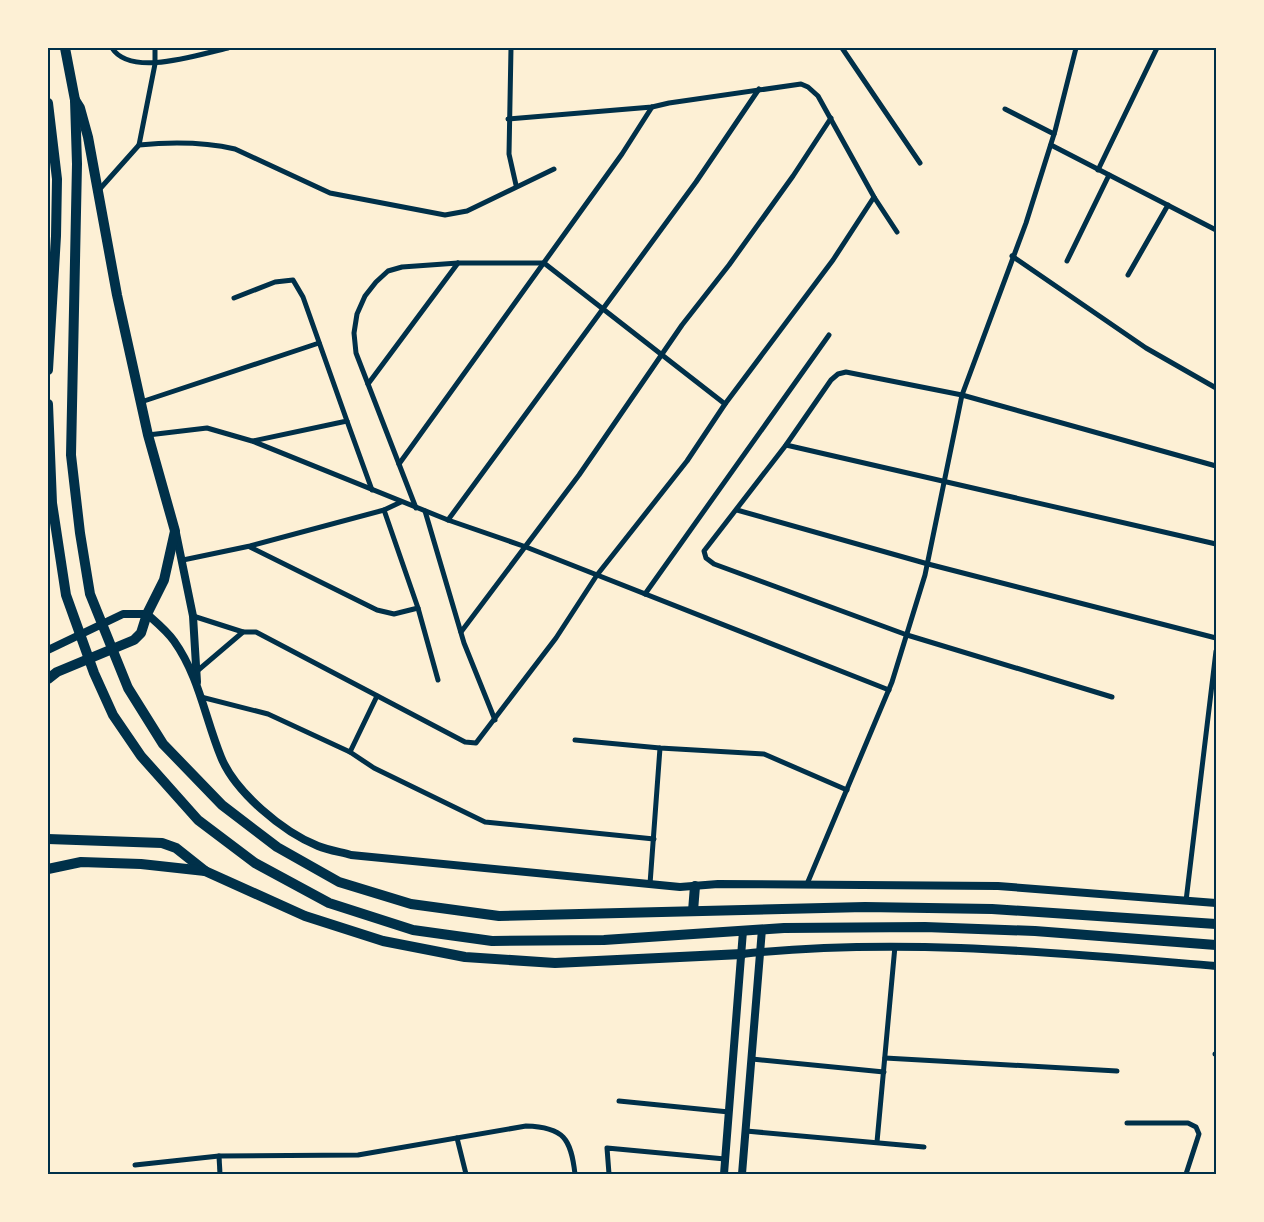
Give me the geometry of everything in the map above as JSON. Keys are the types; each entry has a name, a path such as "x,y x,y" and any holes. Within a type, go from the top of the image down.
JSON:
{"main road":[{"path":"65,48 75,100 77,164 71,455 80,533 90,594 116,663 128,688 163,744 222,805 277,847 339,882 411,904 499,916 865,906 992,909 1216,924"},
{"path":"48,679 57,672 134,640 141,633 147,614 164,580 175,531 140,402 97,192 86,128 75,100"},
{"path":"48,103 57,179 56,236 48,370"},
{"path":"48,404 52,503 66,595 94,673 113,715 141,756 198,820 255,863 329,904 413,930 492,941 604,940 762,930 925,927 1025,930 1216,945"},
{"path":"48,839 162,843 182,852 205,871 305,916 383,942 465,957 555,963 742,954"},
{"path":"48,868 81,862 141,864 205,871"},
{"path":"693,911 695,886"}],"street":[{"path":"112,48 128,60 155,64 228,48"},
{"path":"97,192 139,145 155,64 155,48"},
{"path":"511,48 508,119 509,154 516,185"},
{"path":"842,48 920,163"},
{"path":"807,884 889,690 907,635 928,564 962,396 978,358 1012,256 1026,223 1051,145 1076,48"},
{"path":"1098,170 1157,48"},
{"path":"508,119 652,107 669,102 793,84 808,87 818,96 874,197 897,232"},
{"path":"448,520 696,182 759,89"},
{"path":"399,464 622,154 652,107"},
{"path":"1005,109 1054,134"},
{"path":"461,632 579,475 661,355 729,266 793,176 831,118"},
{"path":"139,145 168,143 219,146 235,149 330,193 445,214 467,211 516,185 554,169"},
{"path":"1051,145 1216,230"},
{"path":"1067,260 1109,175"},
{"path":"193,616 242,632 256,632 470,744 476,742 483,736 556,638 597,575 687,461 726,404 833,260 874,197"},
{"path":"1128,275 1168,205"},
{"path":"1012,256 1146,348 1216,388"},
{"path":"368,384 458,262"},
{"path":"416,508 356,353 354,333 357,314 365,296 388,271 402,267 458,262 544,263 726,404"},
{"path":"234,298 275,282 293,280 303,297 372,490"},
{"path":"644,594 829,335"},
{"path":"140,402 319,344"},
{"path":"1112,697 907,635 714,564 706,558 704,551 786,445 831,380 838,374 846,372 962,396 1216,466"},
{"path":"252,441 347,421"},
{"path":"148,435 208,428 252,441 416,508 526,546 889,690"},
{"path":"786,445 944,483 1216,544"},
{"path":"183,560 250,546 384,510 402,502"},
{"path":"384,510 418,608 438,680"},
{"path":"737,510 928,564 1216,638"},
{"path":"425,511 461,632 495,720"},
{"path":"175,531 183,560 193,616 197,684"},
{"path":"250,546 377,610 394,614 418,608"},
{"path":"48,650 123,614 147,614 174,640 197,684 221,758 232,778 248,796 291,831 317,846 351,855 680,887 807,884 998,886 1216,903"},
{"path":"196,672 242,632"},
{"path":"1186,901 1216,651"},
{"path":"350,752 377,696"},
{"path":"201,697 268,714 350,752 374,768 485,822 654,839"},
{"path":"575,740 660,748 764,754 847,790"},
{"path":"650,884 660,748"},
{"path":"742,1174 762,930"},
{"path":"724,1174 743,931"},
{"path":"742,954 895,946 1013,949 1216,966"},
{"path":"877,1142 895,946"},
{"path":"885,1058 1117,1071"},
{"path":"752,1059 884,1072"},
{"path":"619,1101 729,1112"},
{"path":"1127,1123 1188,1122 1196,1127 1199,1134 1186,1174"},
{"path":"135,1164 220,1156 358,1155 526,1126 542,1127 565,1138 573,1150 575,1174"},
{"path":"746,1131 924,1147"},
{"path":"456,1138 466,1174"},
{"path":"609,1174 607,1148 725,1159"},
{"path":"220,1156 220,1174"}]}
